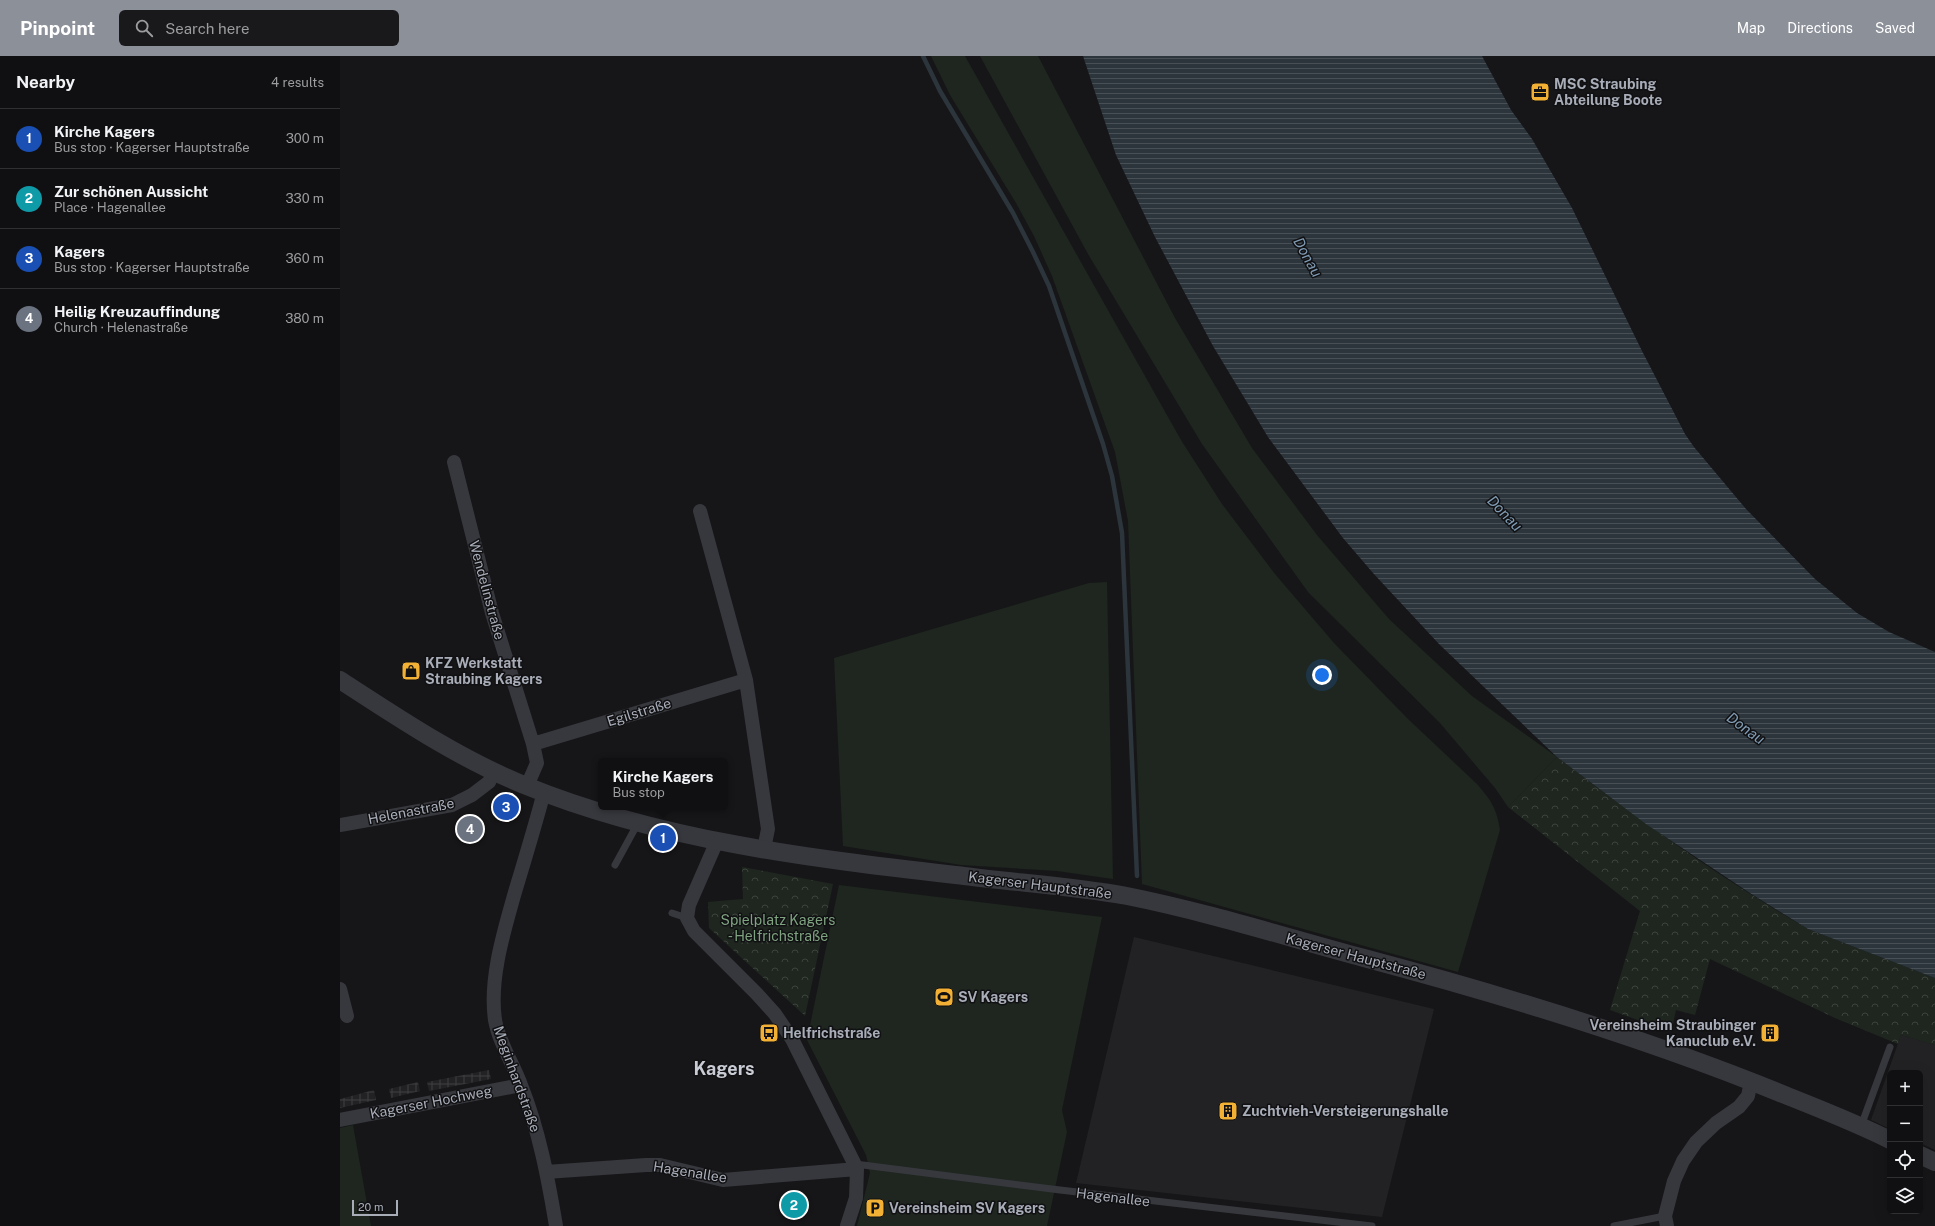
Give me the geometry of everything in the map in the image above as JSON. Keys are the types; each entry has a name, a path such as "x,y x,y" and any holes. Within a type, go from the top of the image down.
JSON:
{"street":[{"name":"Wendelinstraße","path":"454,462 492,613 533,744 537,763 527,786"},
{"path":"700,511 746,680 768,829 764,848"},
{"name":"Kagerser Hauptstraße","path":"340,680 445,747 494,772 527,786 598,809"},
{"name":"Egilstraße","path":"533,744 746,680"},
{"name":"Helenastraße","path":"340,825 452,805 478,791 489,782 494,772"},
{"name":"Meginhardstraße","path":"544,792 503,933 497,962 494,1002 495,1020 499,1035 521,1085 541,1148 556,1226"},
{"name":"Kagerser Hauptstraße","path":"600,810 638,822 717,841 854,863 969,877 1065,886 1128,897 1195,912 1460,984 1546,1009 1651,1043 1752,1081 1861,1126 1887,1139"},
{"path":"717,841 689,905 687,918 694,931 775,1014 792,1039 856,1167 856,1198 847,1226"},
{"path":"340,989 347,1016"},
{"path":"1666,1221 1674,1181 1683,1161 1696,1142 1716,1123 1739,1106 1748,1096 1752,1081"},
{"name":"Kagerser Hochweg","path":"340,1120 521,1085"},
{"path":"1923,1156 1935,1162"},
{"name":"Hagenallee","path":"546,1172 646,1165 660,1166 723,1180 856,1167"}],"lane":[{"path":"615,865 638,822"},
{"path":"672,913 687,918"},
{"path":"1861,1126 1890,1047"},
{"name":"Hagenallee","path":"856,1167 1372,1226"},
{"path":"1614,1226 1666,1221"}],"shaded area":[{"path":"1134,937 1434,1009 1382,1217 1076,1183"},
{"path":"1901,1035 1935,1045 1935,1150 1923,1144 1923,1070 1889,1070"},
{"path":"489,1070 491,1079 429,1091 427,1082"},
{"path":"1887,1075 1887,1128 1871,1120"},
{"path":"418,1082 420,1091 391,1098 389,1089"},
{"path":"374,1090 376,1100 340,1108 340,1099"}],"green space":[{"path":"931,56 965,56 1181,440 1222,504 1275,574 1334,643 1407,718 1477,784 1493,805 1500,830 1458,972 1142,884 1128,521 1115,452 1052,276 1034,236 1016,203 950,95"},
{"path":"980,56 1038,56 1175,318 1252,448 1317,535 1389,619 1472,696 1557,757 1508,807 1495,788 1440,723 1308,592 1202,444 1088,254"},
{"path":"1107,582 1113,879 1057,871 961,865 843,846 834,658 1089,583"},
{"path":"1557,757 1618,803 1711,869 1775,910 1808,929 1935,978 1935,1045 1901,1035 1898,1044 1835,1018 1710,959 1695,1015 1676,1010 1671,1032 1610,1010 1640,911 1508,807"},
{"name":"Spielplatz Kagers - Helfrichstraße","path":"742,867 833,884 805,1016 709,928 708,902 743,899"},
{"path":"839,885 1102,917 1062,1110 1067,1132 1047,1226 857,1226 870,1173 866,1155 807,1040"},
{"path":"353,1125 371,1226 340,1226 340,1128"}],"water":[{"name":"Donau","path":"1083,56 1482,56 1511,110 1532,139 1572,208 1642,351 1685,434 1694,447 1746,509 1815,579 1857,613 1889,632 1935,652 1935,978 1808,929 1753,895 1646,824 1557,757 1439,644 1373,573 1343,538 1268,437 1213,346 1155,237 1116,155"}],"waterway":[{"path":"923,56 940,91 1013,213 1049,286 1103,444 1112,476 1122,533 1137,876"}],"place":[{"name":"MSC Straubing Abteilung Boote","path":"1540,92"},
{"name":"KFZ Werkstatt Straubing Kagers","path":"411,671"},
{"name":"Kagers","path":"506,807"},
{"name":"Heilig Kreuzauffindung","path":"470,829"},
{"name":"Kirche Kagers","path":"663,838"},
{"name":"SV Kagers","path":"944,997"},
{"name":"Helfrichstraße","path":"769,1033"},
{"name":"Vereinsheim Straubinger Kanuclub e.V.","path":"1770,1033"},
{"name":"Zuchtvieh-Versteigerungshalle","path":"1228,1111"},
{"name":"Zur schönen Aussicht","path":"794,1205"},
{"name":"Vereinsheim SV Kagers","path":"875,1208"}],"district":[{"name":"Kagers","path":"724,1068"}]}
